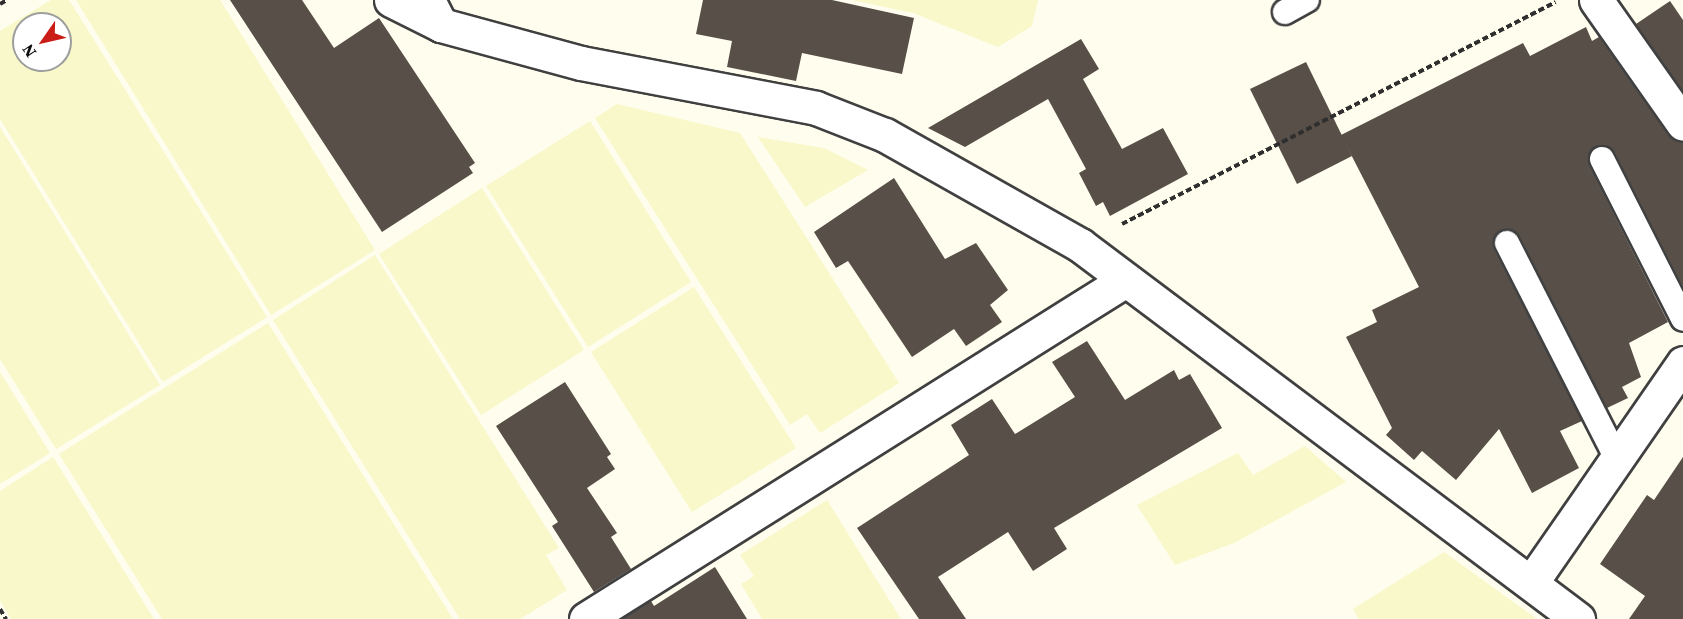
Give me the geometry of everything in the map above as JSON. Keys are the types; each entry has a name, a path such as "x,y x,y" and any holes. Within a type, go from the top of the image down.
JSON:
{"street":[{"path":"392,0 435,12 581,63 816,108 885,135 1080,245 1124,281 1426,508 1533,580 1578,619"},
{"path":"1596,0 1683,124"},
{"path":"586,619 1124,281"},
{"path":"1533,580 1683,363"}],"lane":[{"path":"1285,12 1307,0"},
{"path":"1602,159 1683,319"},
{"path":"1507,243 1617,459"}],"path":[{"path":"0,4 6,0"},
{"path":"1080,245 1560,0"},
{"path":"0,609 6,619"}],"green space":[{"path":"51,0 69,0 267,317 163,382 0,119 0,31 12,24 12,72 72,72 72,12 31,12"},
{"path":"76,0 220,0 375,250 271,315"},
{"path":"852,0 1038,0 1032,26 998,47 913,13"},
{"path":"617,104 740,133 899,383 820,433 807,414 790,425 595,118"},
{"path":"590,121 691,282 588,347 486,186"},
{"path":"0,127 160,385 56,449 0,359"},
{"path":"758,137 824,148 868,170 805,207"},
{"path":"482,188 584,350 481,415 379,254"},
{"path":"375,255 559,548 546,555 567,590 520,619 460,619 273,320"},
{"path":"694,287 796,448 692,512 591,352"},
{"path":"268,323 453,619 162,619 59,454"},
{"path":"0,372 50,453 0,484"},
{"path":"1305,446 1346,482 1234,543 1175,565 1137,505 1238,453 1253,475"},
{"path":"53,457 154,619 11,619 0,601 0,491"},
{"path":"827,500 901,619 762,619 741,584 754,576 740,555"},
{"path":"1444,552 1537,619 1359,619 1353,609"}],"building":[{"path":"230,0 302,0 334,48 379,18 475,163 469,167 473,173 382,232"},
{"path":"703,0 832,0 914,18 902,74 802,53 796,81 727,67 732,41 696,34"},
{"path":"1670,1 1683,20 1683,91 1636,24"},
{"path":"1586,27 1592,41 1599,37 1668,135 1683,142 1683,287 1615,153 1595,147 1589,165 1668,322 1629,343 1641,377 1622,387 1628,398 1607,408 1520,237 1500,231 1494,249 1582,421 1560,431 1579,468 1532,493 1499,429 1456,480 1422,451 1414,460 1386,435 1392,428 1346,337 1377,322 1372,310 1419,287 1341,135 1523,43 1530,56"},
{"path":"1081,39 1099,69 1083,79 1122,149 1163,128 1188,174 1110,216 1103,202 1096,206 1079,173 1086,169 1048,99 965,147 928,128"},
{"path":"1306,62 1352,156 1297,184 1250,89"},
{"path":"894,178 945,259 976,243 1008,290 990,305 1002,322 966,346 954,329 912,357 848,261 836,268 814,232"},
{"path":"1087,341 1125,400 1174,370 1179,380 1190,374 1222,428 1054,528 1067,549 1033,571 1008,532 938,577 966,619 919,619 857,528 969,455 951,425 992,399 1015,434 1075,397 1052,362"},
{"path":"565,382 611,454 607,457 615,469 587,488 617,533 611,537 631,569 594,592 552,526 558,522 496,426"},
{"path":"1683,457 1683,619 1629,619 1645,596 1600,564 1647,495 1654,500"},
{"path":"715,567 747,619 621,619 651,601 654,606"}]}
